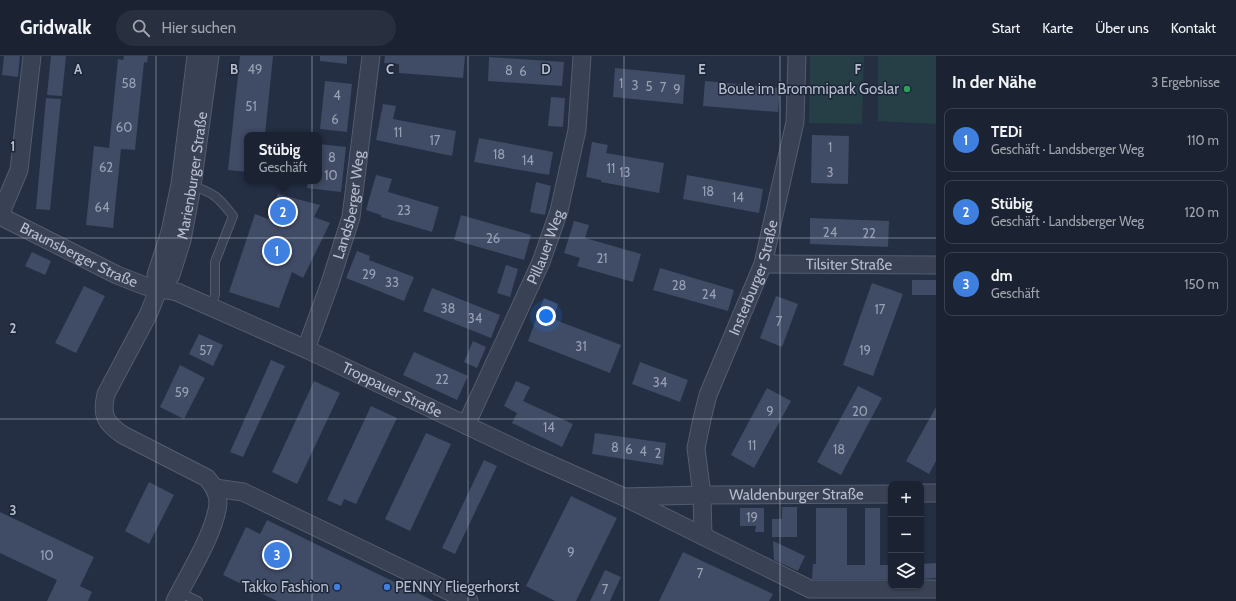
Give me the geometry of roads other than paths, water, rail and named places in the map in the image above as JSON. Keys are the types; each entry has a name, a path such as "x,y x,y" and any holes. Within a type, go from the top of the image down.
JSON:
{"street":[{"name":"Braunsberger Straße","path":"32,56 19,170 0,215 117,275 145,286 159,288"},
{"name":"Marienburger Straße","path":"196,56 182,240 171,275 159,288 148,314 106,394 104,416 112,428 207,478 215,488"},
{"name":"Marienburger Straße","path":"186,185 210,56"},
{"name":"Landsberger Weg","path":"306,349 330,283 351,217 370,56"},
{"name":"Pillauer Weg","path":"466,426 541,262 559,211 577,130 582,56"},
{"name":"Insterburger Straße","path":"702,495 696,448 708,395 763,264 794,122 797,56"},
{"name":"Tilsiter Straße","path":"763,264 936,265"},
{"name":"Troppauer Straße","path":"159,288 177,292 306,349 466,426 624,497 810,589 936,589"},
{"path":"177,597 214,519 218,502 215,488 243,492 469,601"},
{"path":"924,493 936,493"},
{"name":"Waldenburger Straße","path":"702,495 888,494"},
{"name":"Troppauer Straße","path":"624,497 702,495"},
{"path":"702,495 703,536"}],"lane":[{"path":"186,185 207,190 218,197 233,216 215,262 215,295 211,307"},
{"path":"177,597 198,601"}],"place":[{"name":"Boule im Brommipark Goslar","path":"907,89"},
{"name":"Stübig","path":"283,212"},
{"name":"TEDi","path":"277,251"},
{"name":"dm","path":"277,555"},
{"name":"Takko Fashion","path":"337,587"},
{"name":"PENNY Fliegerhorst","path":"387,587"}]}
